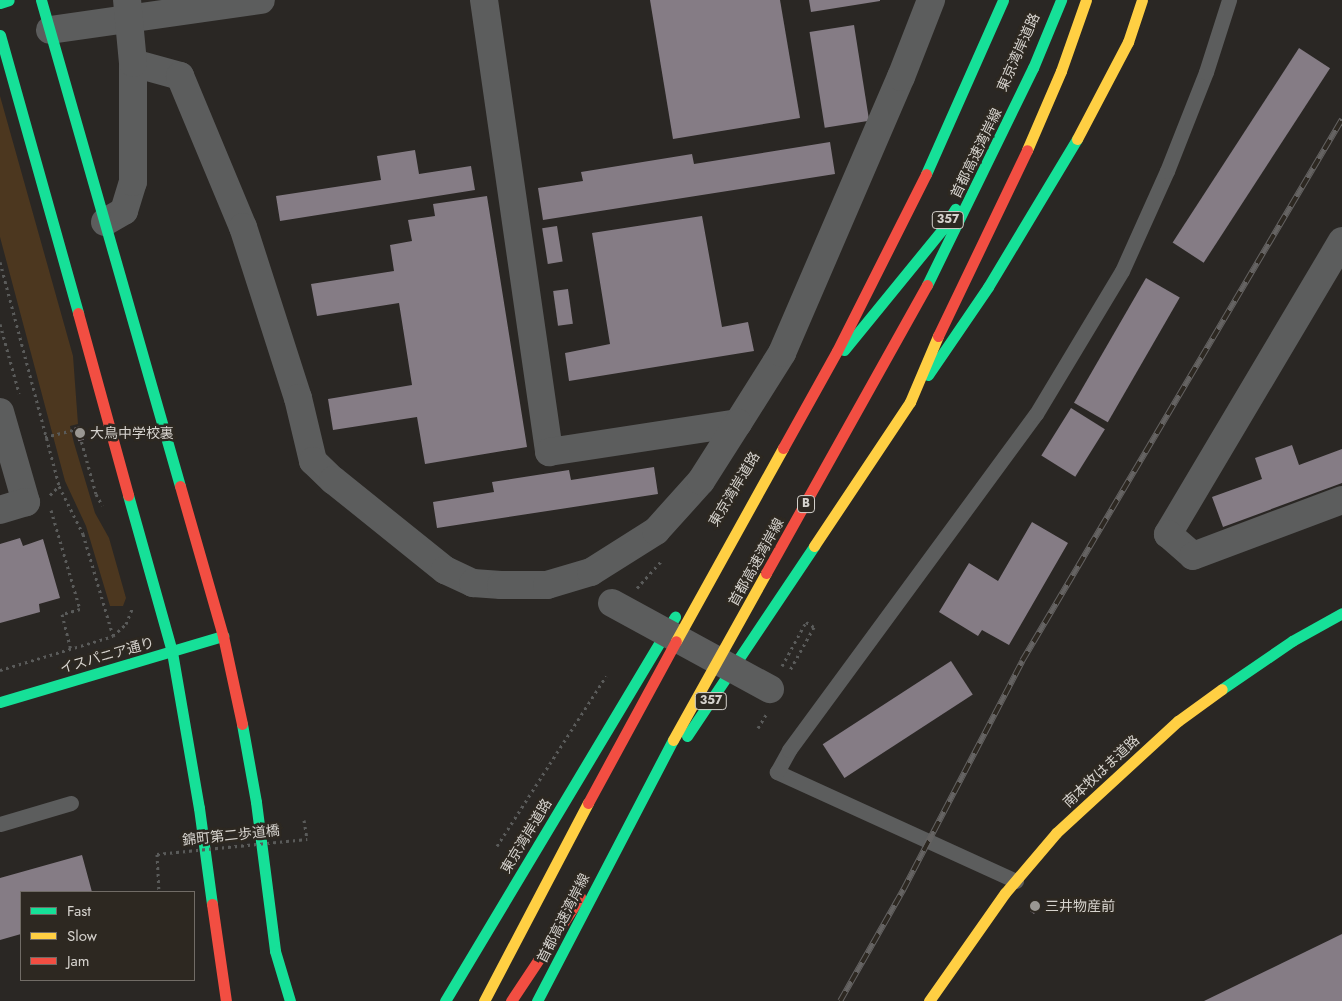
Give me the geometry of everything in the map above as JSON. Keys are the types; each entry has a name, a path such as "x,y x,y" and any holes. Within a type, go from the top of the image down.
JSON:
{"main road":[{"path":"0,3 9,0"},
{"path":"41,0 223,636 242,719 275,951 290,1001"},
{"path":"806,398 892,242 974,71 1003,0"},
{"path":"484,1001 629,725 837,350 892,245 945,134 1003,0"},
{"name":"東京湾岸道路","path":"445,1001 806,398 942,230 965,194 1018,91 1056,0"},
{"name":"首都高速湾岸線","path":"537,1001 671,743 920,298 1033,68 1061,0"},
{"name":"357","path":"511,1001 910,402 935,342 1014,181 1061,71 1086,0"},
{"path":"910,402 988,287 1069,154 1128,42 1142,0"},
{"path":"0,35 172,652 200,808 226,1001"},
{"name":"南本牧はま道路","path":"929,1001 960,954 1016,881 1056,833 1118,774 1178,721 1292,641 1342,613"},
{"name":"イスパニア通り","path":"0,702 223,636"},
{"path":"550,850 629,725"},
{"path":"454,1001 539,867"}],"street":[{"path":"50,30 128,10 261,0"},
{"path":"484,0 549,452 738,423"},
{"path":"133,63 180,76 243,228 298,398 313,460 333,480 445,570 473,583 547,585 591,572 656,531 701,480 782,352 901,77 930,0"},
{"path":"105,222 124,211 133,182 133,63 128,10"},
{"path":"1342,241 1168,534 1193,556 1342,500"},
{"path":"0,412 26,502 0,510"},
{"path":"621,599 775,692"}],"lane":[{"path":"1016,881 778,772 789,750 1036,414 1122,271 1167,171 1206,72 1229,0"},
{"path":"0,824 71,803"}],"path":[{"path":"0,262 59,486 83,534 113,636"},
{"path":"45,437 78,430 96,494 106,512"},
{"path":"48,497 59,486"},
{"path":"621,599 662,560"},
{"path":"0,670 113,636 126,624 133,607"},
{"path":"758,728 806,622 814,626 775,692"},
{"path":"497,846 610,670"},
{"name":"錦町第二歩道橋","path":"159,891 157,854 307,839 304,820"}],"shaded area":[{"path":"0,96 73,356 78,424 70,426 95,513 109,538 126,598 123,606 110,606 86,526 65,481 0,237"}],"building":[{"path":"650,0 780,0 800,118 673,139"},
{"path":"809,0 880,0 880,1 811,12"},
{"path":"854,25 869,121 825,128 810,32"},
{"path":"1299,48 1330,68 1204,263 1173,243"},
{"path":"830,142 835,174 543,220 538,188 583,181 581,172 692,154 694,164"},
{"path":"415,150 419,174 471,166 475,190 280,221 276,196 381,180 377,156"},
{"path":"487,196 527,447 425,464 417,417 333,430 328,399 412,385 399,303 317,316 311,284 394,271 390,245 412,241 408,220 435,216 433,204"},
{"path":"702,216 722,327 748,322 754,351 569,381 565,353 610,344 592,233"},
{"path":"557,226 563,262 548,264 542,228"},
{"path":"1146,278 1180,298 1108,422 1074,403"},
{"path":"568,289 573,324 558,326 553,291"},
{"path":"1071,408 1105,429 1075,477 1041,455"},
{"path":"80,426 84,439 78,441 74,428"},
{"path":"1292,445 1299,465 1342,449 1342,483 1223,527 1212,497 1262,479 1255,458"},
{"path":"654,467 658,494 437,528 433,502 494,492 492,482 569,470 571,480"},
{"path":"1032,522 1068,543 1009,645 982,630 978,636 939,612 969,563 998,581"},
{"path":"20,538 23,546 43,539 60,598 39,604 40,612 0,623 0,544"},
{"path":"951,661 973,695 844,778 823,744"},
{"path":"82,855 92,891 20,891 20,934 0,940 0,878"},
{"path":"1038,901 1041,904 1034,914 1030,911"},
{"path":"1342,934 1342,1001 1204,1001"}],"railway":[{"path":"840,1001 903,890 1022,661 1342,119"}],"traffic: fast":[{"path":"0,3 9,0"},
{"path":"41,0 180,486"},
{"path":"926,174 1003,0"},
{"path":"927,285 1033,68 1061,0"},
{"path":"0,35 78,313"},
{"path":"928,375 988,287 1077,139"},
{"path":"844,350 942,230 955,209"},
{"path":"128,495 172,652 199,808 212,904"},
{"path":"687,736 814,546"},
{"path":"1222,689 1292,641 1342,613"},
{"path":"445,1001 675,616"},
{"path":"0,702 223,636"},
{"path":"242,724 256,802 275,951 290,1001"},
{"path":"537,1001 673,740"}],"traffic: slow":[{"path":"1027,150 1061,71 1086,0"},
{"path":"1077,139 1128,42 1142,0"},
{"path":"814,546 910,402 938,336"},
{"path":"676,641 783,448"},
{"path":"673,740 766,573"},
{"path":"929,1001 1005,893 1056,833 1178,721 1222,689"},
{"path":"484,1001 588,803"}],"traffic: jam":[{"path":"938,336 1027,150"},
{"path":"783,448 837,351 926,174"},
{"path":"766,573 927,285"},
{"path":"78,313 128,495"},
{"path":"180,486 223,636 242,724"},
{"path":"588,803 676,641"},
{"path":"511,1001 580,897"},
{"path":"212,904 226,1001"}],"place":[{"name":"大鳥中学校裏","path":"80,433"},
{"name":"三井物産前","path":"1035,906"}]}
